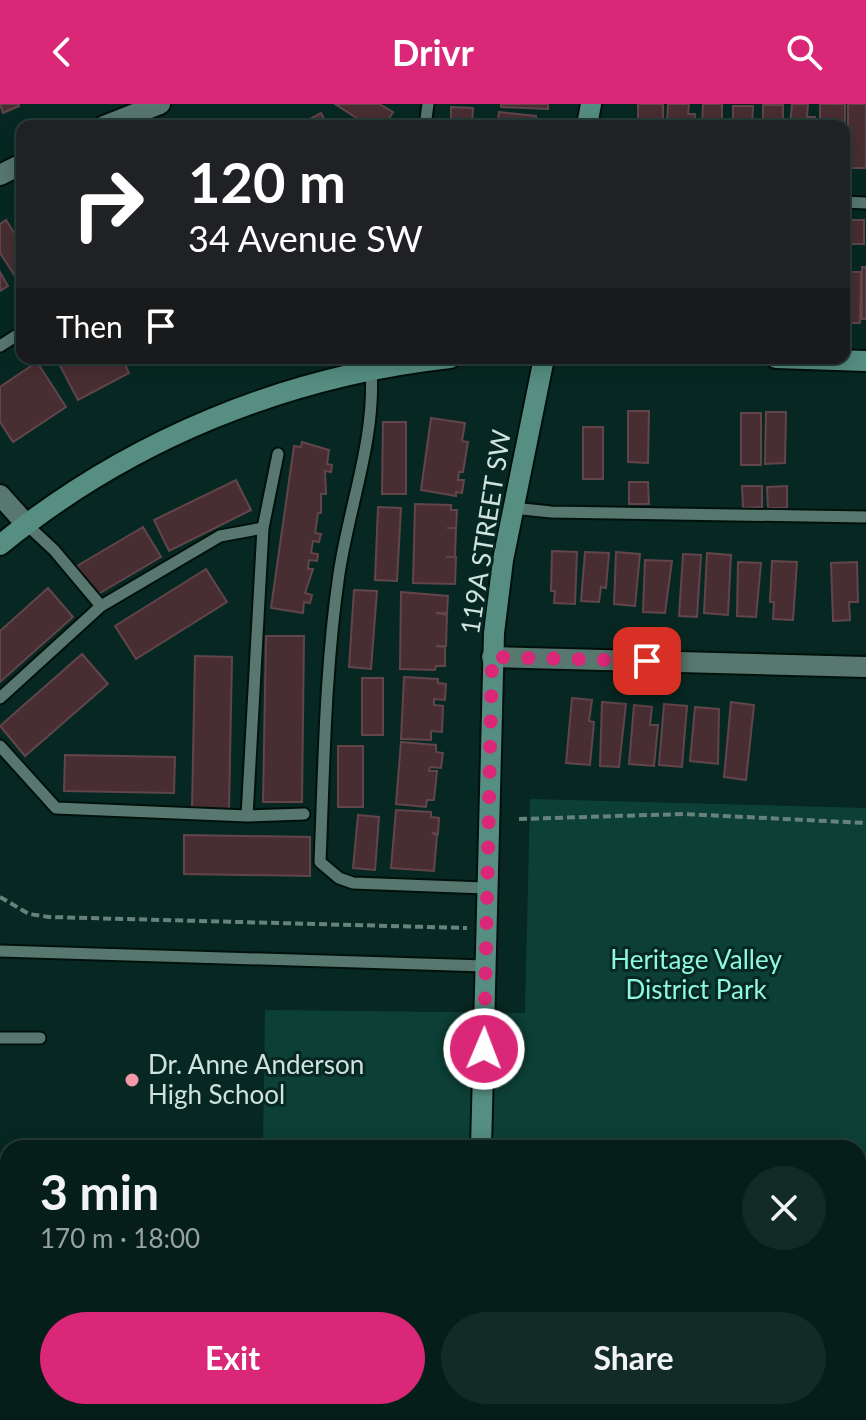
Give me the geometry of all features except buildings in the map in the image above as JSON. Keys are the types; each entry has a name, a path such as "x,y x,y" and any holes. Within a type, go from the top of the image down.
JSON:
{"street":[{"path":"119,120 160,104"},
{"path":"0,545 85,483 182,430 309,383 407,364"},
{"name":"119A STREET SW","path":"481,1140 492,657 513,508 543,364"},
{"path":"0,495 26,524"},
{"path":"492,657 866,667"}],"lane":[{"path":"371,369 374,404 345,538 327,669 320,862 339,878 353,883 485,888"},
{"path":"247,816 263,528 278,454"},
{"path":"513,508 551,512 866,517"},
{"path":"26,524 54,550 101,606"},
{"path":"0,698 101,606 220,536 263,528"},
{"path":"0,746 56,808 247,816 304,814"},
{"path":"0,951 485,966"},
{"path":"0,1038 40,1038"}],"path":[{"path":"519,819 684,814 866,823"},
{"path":"0,897 29,914 49,917 485,928"}],"green space":[{"name":"Heritage Valley District Park","path":"530,799 866,808 866,1140 263,1140 265,1010 525,1013"}],"place":[{"name":"Dr. Anne Anderson High School","path":"132,1080"}],"route":[{"path":"484,1049 492,657 647,661"}]}
